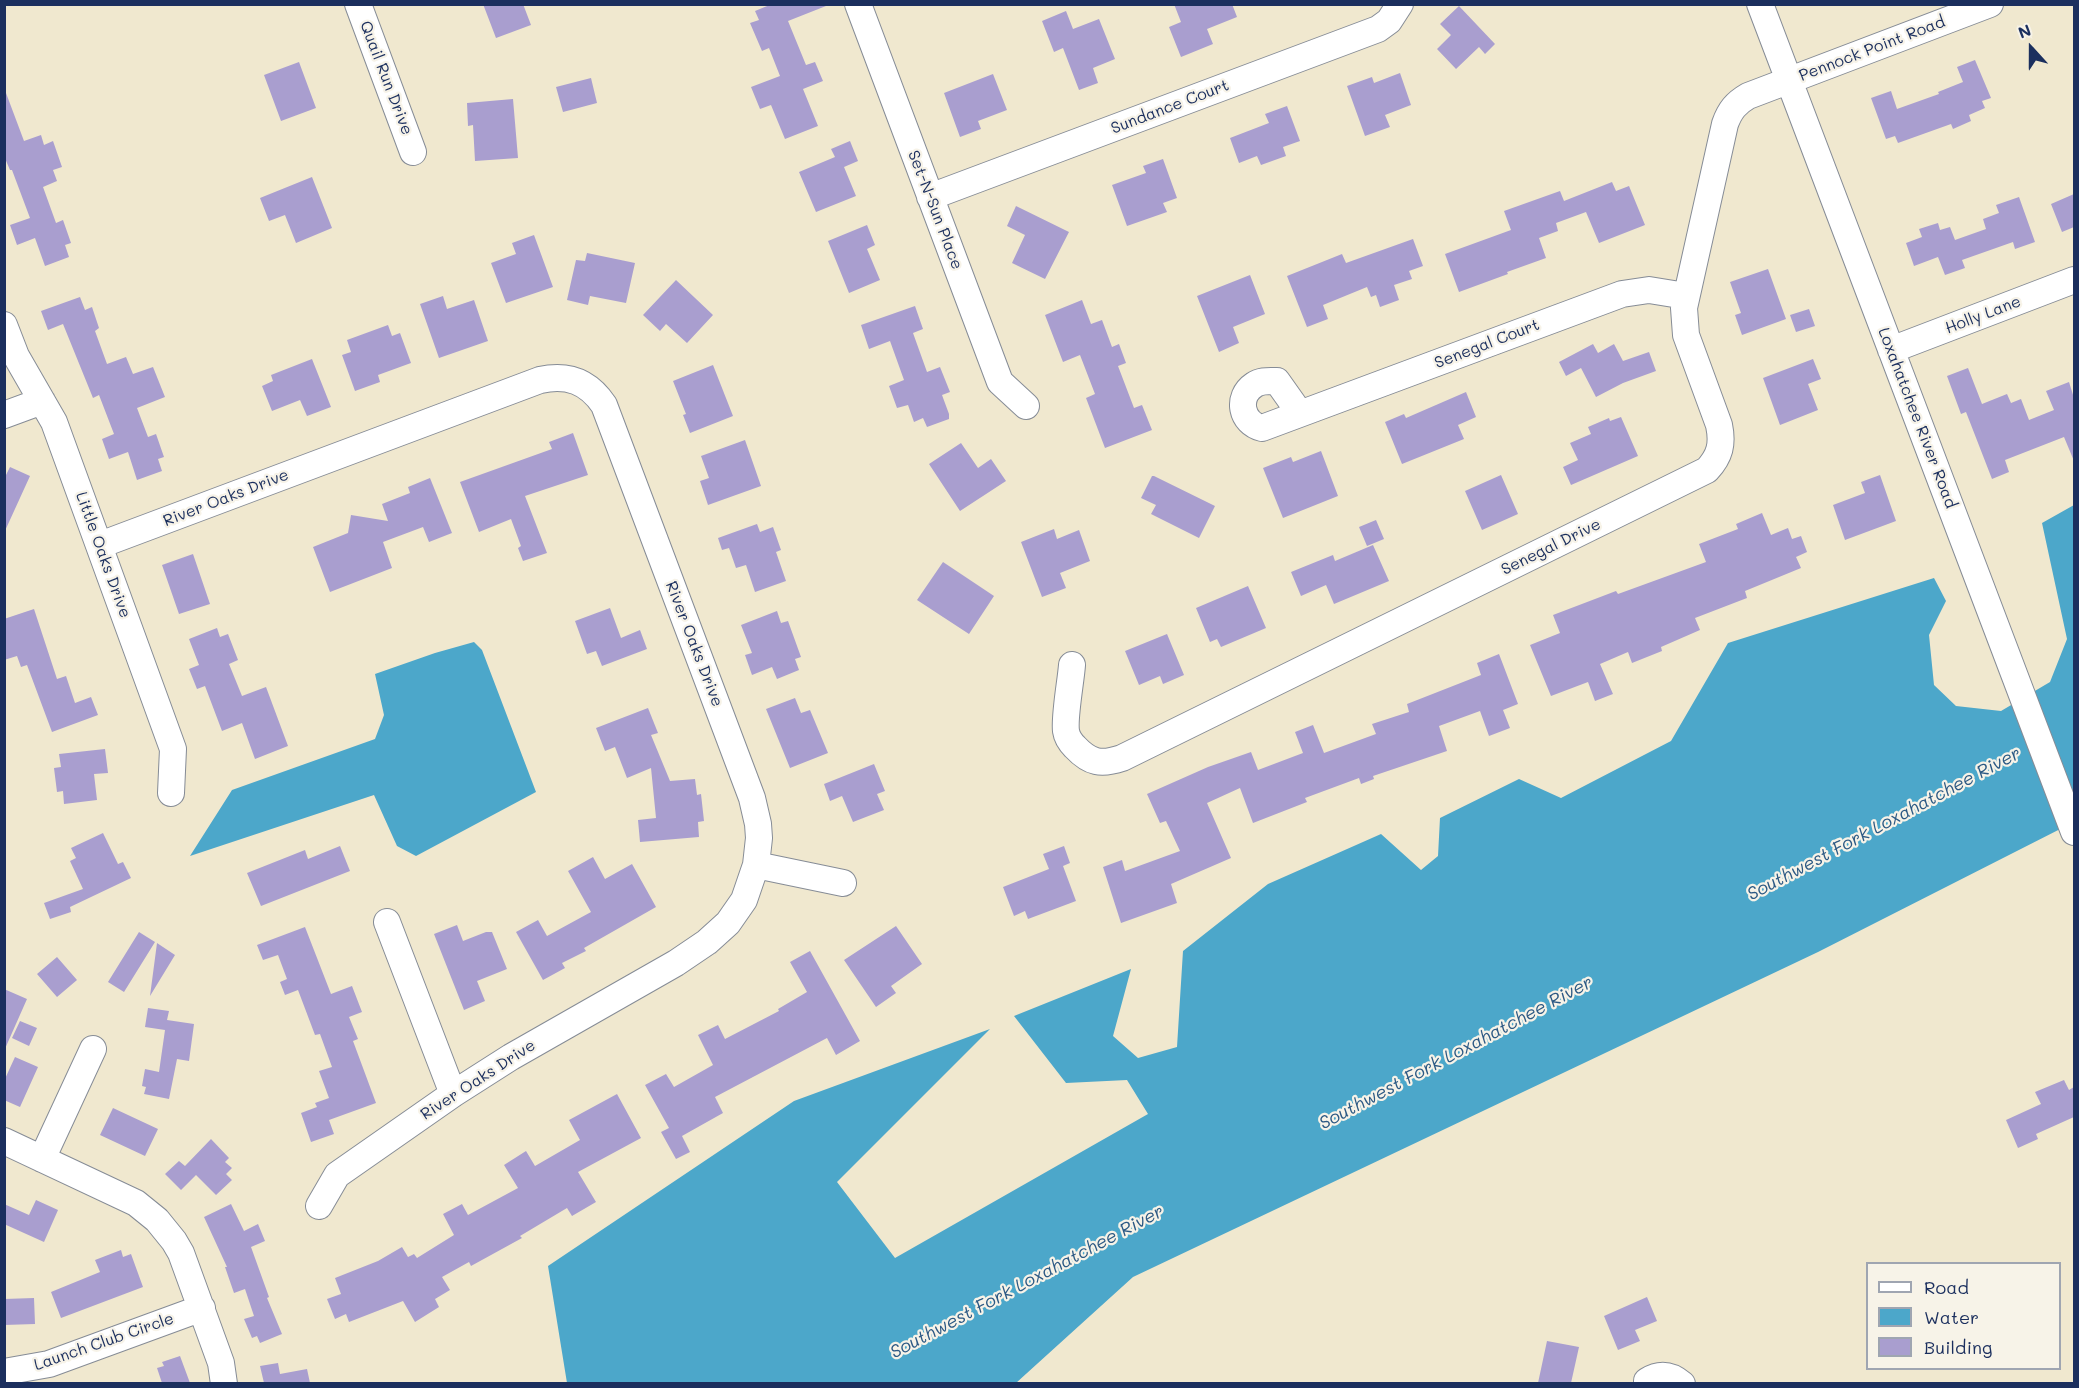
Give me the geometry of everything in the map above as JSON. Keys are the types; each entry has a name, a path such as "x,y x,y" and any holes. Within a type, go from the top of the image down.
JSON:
{"street":[{"name":"Quail Run Drive","path":"358,4 413,152"},
{"name":"Set-N-Sun Place","path":"858,4 1000,382 1026,406"},
{"name":"Sundance Court","path":"930,197 1378,29 1389,21 1400,4"},
{"name":"Loxahatchee River Road","path":"1760,4 2074,832"},
{"name":"Pennock Point Road","path":"1788,80 1990,4"},
{"name":"Senegal Drive","path":"1072,665 1065,729 1069,741 1085,757 1097,762 1110,762 1707,470 1715,461 1722,437 1686,335 1684,308 1686,296 1729,112 1748,96 1788,80"},
{"name":"Holly Lane","path":"1891,350 2074,280"},
{"name":"Senegal Court","path":"1291,417 1622,294 1649,291 1686,296"},
{"name":"Little Oaks Drive","path":"4,325 16,356 54,422 173,749 171,793"},
{"name":"River Oaks Drive","path":"100,545 540,380 564,377 577,380 597,394 603,405 744,776 755,810 759,845 750,887 728,923 707,942 676,963 511,1057 453,1094 337,1175 319,1206"},
{"path":"4,415 42,401"},
{"path":"756,865 843,883"},
{"path":"387,922 453,1094"},
{"path":"42,1159 93,1049"},
{"path":"4,1141 136,1203 157,1220 181,1253 221,1363 224,1383"},
{"name":"Launch Club Circle","path":"4,1372 49,1364 202,1308"},
{"path":"1647,1383 1656,1376 1666,1375 1682,1383"}],"water":[{"name":"Southwest Fork Loxahatchee River","path":"2074,505 2074,822 1818,952 1133,1277 1016,1383 567,1383 548,1266 794,1101 990,1029 837,1182 895,1258 1148,1114 1127,1080 1066,1083 1014,1016 1131,969 1113,1036 1138,1058 1177,1047 1183,951 1268,884 1381,834 1421,870 1438,856 1440,818 1519,779 1561,798 1671,741 1728,643 1934,578 1946,601 1929,635 1934,685 1956,706 2001,711 2050,682 2067,639 2042,523"},
{"path":"474,642 482,650 536,792 416,856 397,846 374,795 190,856 232,790 375,739 384,715 375,674"}],"building":[{"path":"483,4 523,4 531,25 496,38"},
{"path":"772,4 826,6 788,21 806,65 815,62 823,81 803,89 818,126 785,139 771,105 760,109 751,87 780,76 769,48 762,51 750,23 759,20 755,11"},
{"path":"1174,4 1232,4 1237,17 1207,29 1213,44 1181,57 1169,27 1181,22"},
{"path":"1459,6 1495,44 1485,54 1479,47 1456,69 1437,49 1451,35 1440,24"},
{"path":"1066,11 1073,29 1099,19 1115,59 1093,68 1098,83 1079,90 1063,48 1054,52 1042,21"},
{"path":"1975,60 1991,98 1982,101 1985,108 1969,115 1971,121 1953,129 1951,124 1898,143 1895,136 1886,139 1871,98 1891,91 1897,109 1939,94 1938,92 1963,82 1957,67"},
{"path":"299,62 316,108 281,121 264,75"},
{"path":"1400,73 1411,105 1385,115 1390,127 1365,136 1347,86 1372,77 1374,83"},
{"path":"993,74 1007,110 978,121 981,129 960,137 944,93"},
{"path":"591,78 597,103 563,112 556,87"},
{"path":"4,93 6,93 24,141 41,135 44,145 53,141 62,167 53,170 57,181 43,187 56,223 63,220 71,243 65,245 69,257 45,266 35,238 17,245 10,225 30,218 12,170 4,156"},
{"path":"513,99 518,158 475,161 473,125 468,126 467,103"},
{"path":"1287,106 1300,141 1283,147 1286,156 1261,165 1257,156 1239,163 1230,138 1269,123 1265,114"},
{"path":"850,141 858,161 844,167 856,196 816,212 799,172 835,157 831,149"},
{"path":"1163,159 1177,198 1163,203 1167,212 1127,226 1112,185 1146,173 1143,166"},
{"path":"312,177 332,228 296,243 285,215 269,221 260,198"},
{"path":"1612,182 1616,191 1629,186 1645,225 1599,243 1586,212 1556,223 1558,231 1539,238 1546,258 1459,292 1445,254 1511,230 1504,211 1560,191 1564,201"},
{"path":"2074,194 2074,227 2062,232 2051,204"},
{"path":"2019,197 2035,242 2015,249 2013,242 1962,260 1965,268 1945,275 1938,257 1914,266 1906,243 1922,237 1919,229 1938,223 1940,230 1950,227 1955,240 1986,229 1983,219 1999,213 1996,205"},
{"path":"1016,206 1069,232 1045,279 1012,263 1025,235 1007,226"},
{"path":"867,225 875,245 867,249 880,280 849,293 828,241"},
{"path":"534,235 553,287 506,303 491,263 516,254 512,243"},
{"path":"1413,239 1423,266 1409,271 1412,279 1394,285 1399,300 1380,307 1376,295 1371,297 1367,287 1323,305 1328,319 1307,327 1287,276 1342,254 1346,263"},
{"path":"587,253 635,263 626,303 590,296 588,305 567,300 576,260 585,261"},
{"path":"1768,269 1786,319 1742,335 1735,315 1741,313 1730,282"},
{"path":"1250,275 1265,314 1233,327 1239,343 1219,352 1197,296"},
{"path":"676,280 713,315 687,343 666,324 660,331 643,315"},
{"path":"443,296 447,309 474,300 488,341 439,358 420,304"},
{"path":"80,297 85,310 92,307 99,328 95,331 107,364 126,357 133,374 153,367 165,397 137,408 148,437 156,434 164,457 158,459 162,471 137,480 128,452 109,459 102,439 114,434 99,395 93,398 63,324 48,330 41,311"},
{"path":"1082,300 1091,324 1102,320 1112,347 1119,344 1126,363 1118,366 1134,408 1142,405 1152,430 1105,448 1086,398 1095,394 1080,355 1063,362 1045,315"},
{"path":"915,306 923,329 913,333 927,372 940,367 950,392 942,395 949,419 927,427 923,418 914,422 908,405 897,408 889,386 904,380 890,341 869,349 861,325"},
{"path":"1809,309 1815,326 1796,332 1790,315"},
{"path":"388,325 392,336 400,333 411,363 378,375 380,382 355,391 342,355 351,352 347,340"},
{"path":"1593,344 1598,353 1614,344 1623,361 1649,352 1656,371 1623,383 1596,397 1581,368 1566,376 1559,362"},
{"path":"312,359 331,407 307,416 300,400 272,411 262,386 273,381 271,375"},
{"path":"1813,359 1821,379 1808,384 1818,410 1780,425 1763,378"},
{"path":"713,365 733,416 690,433 683,415 686,414 673,381"},
{"path":"1968,368 1982,404 2007,394 2011,403 2021,399 2029,420 2054,410 2046,391 2069,382 2074,398 2074,461 2064,437 2005,460 2009,472 1992,479 1966,412 1961,414 1947,376"},
{"path":"1466,392 1476,417 1458,425 1464,439 1402,464 1385,422 1404,414 1406,418"},
{"path":"1621,417 1638,456 1571,485 1563,467 1578,460 1570,443 1591,434 1588,427 1609,418 1610,421"},
{"path":"573,433 588,475 525,496 547,553 523,561 518,548 521,546 511,519 479,532 460,482 552,449 549,442"},
{"path":"745,440 761,486 708,505 700,481 709,478 701,456"},
{"path":"961,443 978,468 991,459 1006,481 960,511 929,464"},
{"path":"1321,451 1338,496 1283,518 1263,468 1291,457 1293,462"},
{"path":"10,467 30,476 4,533 4,479"},
{"path":"1501,475 1518,514 1482,530 1465,491"},
{"path":"1880,475 1896,521 1845,540 1833,505 1865,493 1861,482"},
{"path":"1152,476 1215,506 1199,538 1151,514 1156,505 1141,498"},
{"path":"430,478 452,533 429,542 423,527 383,542 392,568 330,592 313,547 348,533 351,515 388,521 382,504 410,493 408,487"},
{"path":"1762,513 1771,535 1788,528 1792,539 1801,536 1807,552 1796,557 1801,568 1745,591 1747,598 1695,618 1700,630 1661,647 1662,651 1632,663 1628,652 1600,664 1613,694 1595,701 1588,682 1551,696 1530,645 1560,633 1553,615 1616,591 1618,594 1706,562 1699,544 1738,529 1736,524"},
{"path":"1376,520 1384,539 1367,546 1359,527"},
{"path":"757,524 760,532 773,527 781,550 776,552 786,581 755,592 746,565 736,568 729,548 722,550 718,538"},
{"path":"1054,529 1057,539 1079,530 1090,561 1060,573 1066,588 1042,597 1021,542"},
{"path":"1373,545 1389,581 1334,604 1326,585 1301,596 1291,572 1333,555 1335,561"},
{"path":"193,554 210,604 179,614 162,565"},
{"path":"943,562 994,596 969,634 917,600"},
{"path":"1248,586 1266,628 1221,647 1217,639 1210,642 1196,608"},
{"path":"610,608 621,638 640,630 647,649 602,666 596,651 587,654 575,621"},
{"path":"34,609 57,679 66,676 75,703 91,697 98,715 52,732 27,665 21,667 17,656 4,660 4,619"},
{"path":"777,611 781,623 788,621 801,657 795,659 799,670 777,679 772,667 752,675 745,655 752,653 741,625"},
{"path":"217,628 220,637 228,634 238,660 229,664 242,696 266,687 288,746 255,759 242,723 222,731 205,686 197,689 189,669 199,665 189,639"},
{"path":"1167,634 1184,675 1163,684 1160,676 1139,685 1125,651"},
{"path":"1499,654 1518,704 1503,710 1510,728 1489,736 1480,711 1439,726 1447,751 1373,776 1374,779 1361,784 1359,778 1305,798 1307,802 1253,823 1240,788 1207,803 1231,858 1171,884 1177,903 1121,923 1103,867 1122,860 1125,871 1180,851 1166,821 1160,823 1147,794 1208,767 1251,752 1258,770 1303,753 1295,732 1313,725 1324,753 1376,734 1372,724 1409,712 1407,704 1481,675 1477,663"},
{"path":"795,698 801,713 810,710 828,753 790,768 766,709"},
{"path":"648,708 658,733 651,735 670,781 695,779 697,795 701,794 704,821 698,822 699,837 640,842 638,820 656,818 651,768 627,778 615,747 605,751 596,728"},
{"path":"105,749 108,773 94,774 97,800 64,804 63,791 57,792 54,768 61,767 59,754"},
{"path":"874,764 885,791 877,794 884,810 853,822 842,796 830,801 824,784"},
{"path":"103,833 118,864 123,862 131,878 70,907 71,912 50,919 44,903 83,889 70,861 76,858 71,848"},
{"path":"340,846 350,871 261,906 247,873 305,850 308,859"},
{"path":"1064,846 1070,863 1063,866 1076,901 1028,919 1025,911 1014,916 1003,887 1049,869 1043,854"},
{"path":"593,857 605,879 632,864 656,907 584,948 586,951 562,963 565,968 543,980 516,932 538,920 547,936 591,912 568,871"},
{"path":"457,925 463,941 492,932 507,969 477,981 485,1001 464,1010 434,934"},
{"path":"896,926 922,964 891,986 896,993 876,1007 844,960"},
{"path":"305,927 331,994 352,986 362,1012 349,1017 358,1039 353,1041 376,1103 329,1120 334,1134 311,1142 301,1113 317,1107 315,1103 329,1098 319,1071 332,1067 320,1034 315,1035 298,990 285,995 280,982 287,979 278,955 263,960 257,945"},
{"path":"139,932 155,942 124,992 108,982"},
{"path":"157,943 175,955 150,996"},
{"path":"810,951 860,1041 836,1055 827,1038 715,1097 723,1113 682,1136 690,1152 676,1159 661,1132 669,1128 645,1085 666,1074 674,1087 713,1065 698,1035 718,1025 725,1039 779,1011 778,1009 807,992 790,962"},
{"path":"57,957 77,980 57,997 37,974"},
{"path":"4,989 27,999 4,1051"},
{"path":"148,1008 169,1011 167,1020 194,1024 189,1061 177,1059 169,1099 144,1094 146,1087 142,1086 145,1069 159,1072 165,1030 145,1027"},
{"path":"20,1021 37,1028 29,1046 12,1038"},
{"path":"15,1057 38,1067 20,1107 4,1100 4,1081"},
{"path":"2064,1080 2069,1090 2074,1087 2074,1117 2036,1134 2038,1139 2018,1148 2006,1120 2041,1104 2035,1092"},
{"path":"617,1094 641,1138 578,1172 596,1202 572,1216 567,1208 520,1236 522,1238 471,1266 469,1262 442,1277 450,1290 435,1299 439,1307 415,1322 403,1301 349,1322 346,1314 335,1319 327,1299 341,1294 335,1278 378,1261 402,1247 408,1257 414,1254 417,1258 454,1235 443,1214 462,1204 468,1215 518,1188 504,1165 526,1151 535,1166 580,1140 569,1120"},
{"path":"113,1108 158,1129 145,1156 100,1135"},
{"path":"211,1139 229,1158 225,1162 232,1168 226,1174 232,1180 216,1195 196,1175 181,1190 165,1174 179,1161 185,1166"},
{"path":"36,1200 58,1210 44,1242 4,1224 4,1204 29,1215"},
{"path":"231,1204 244,1231 258,1224 265,1241 251,1247 269,1297 267,1298 282,1334 260,1343 257,1336 252,1338 244,1319 254,1316 245,1289 234,1293 225,1267 227,1267 204,1217"},
{"path":"121,1250 123,1257 131,1254 143,1287 61,1318 51,1292 100,1272 95,1260"},
{"path":"1647,1297 1657,1321 1635,1330 1640,1341 1618,1350 1604,1316"},
{"path":"34,1298 35,1324 4,1325 4,1299"},
{"path":"1547,1341 1579,1347 1571,1383 1538,1383"},
{"path":"180,1356 190,1383 162,1383 157,1368 164,1366 162,1362"},
{"path":"278,1363 280,1374 307,1369 310,1383 264,1383 260,1366"}]}
